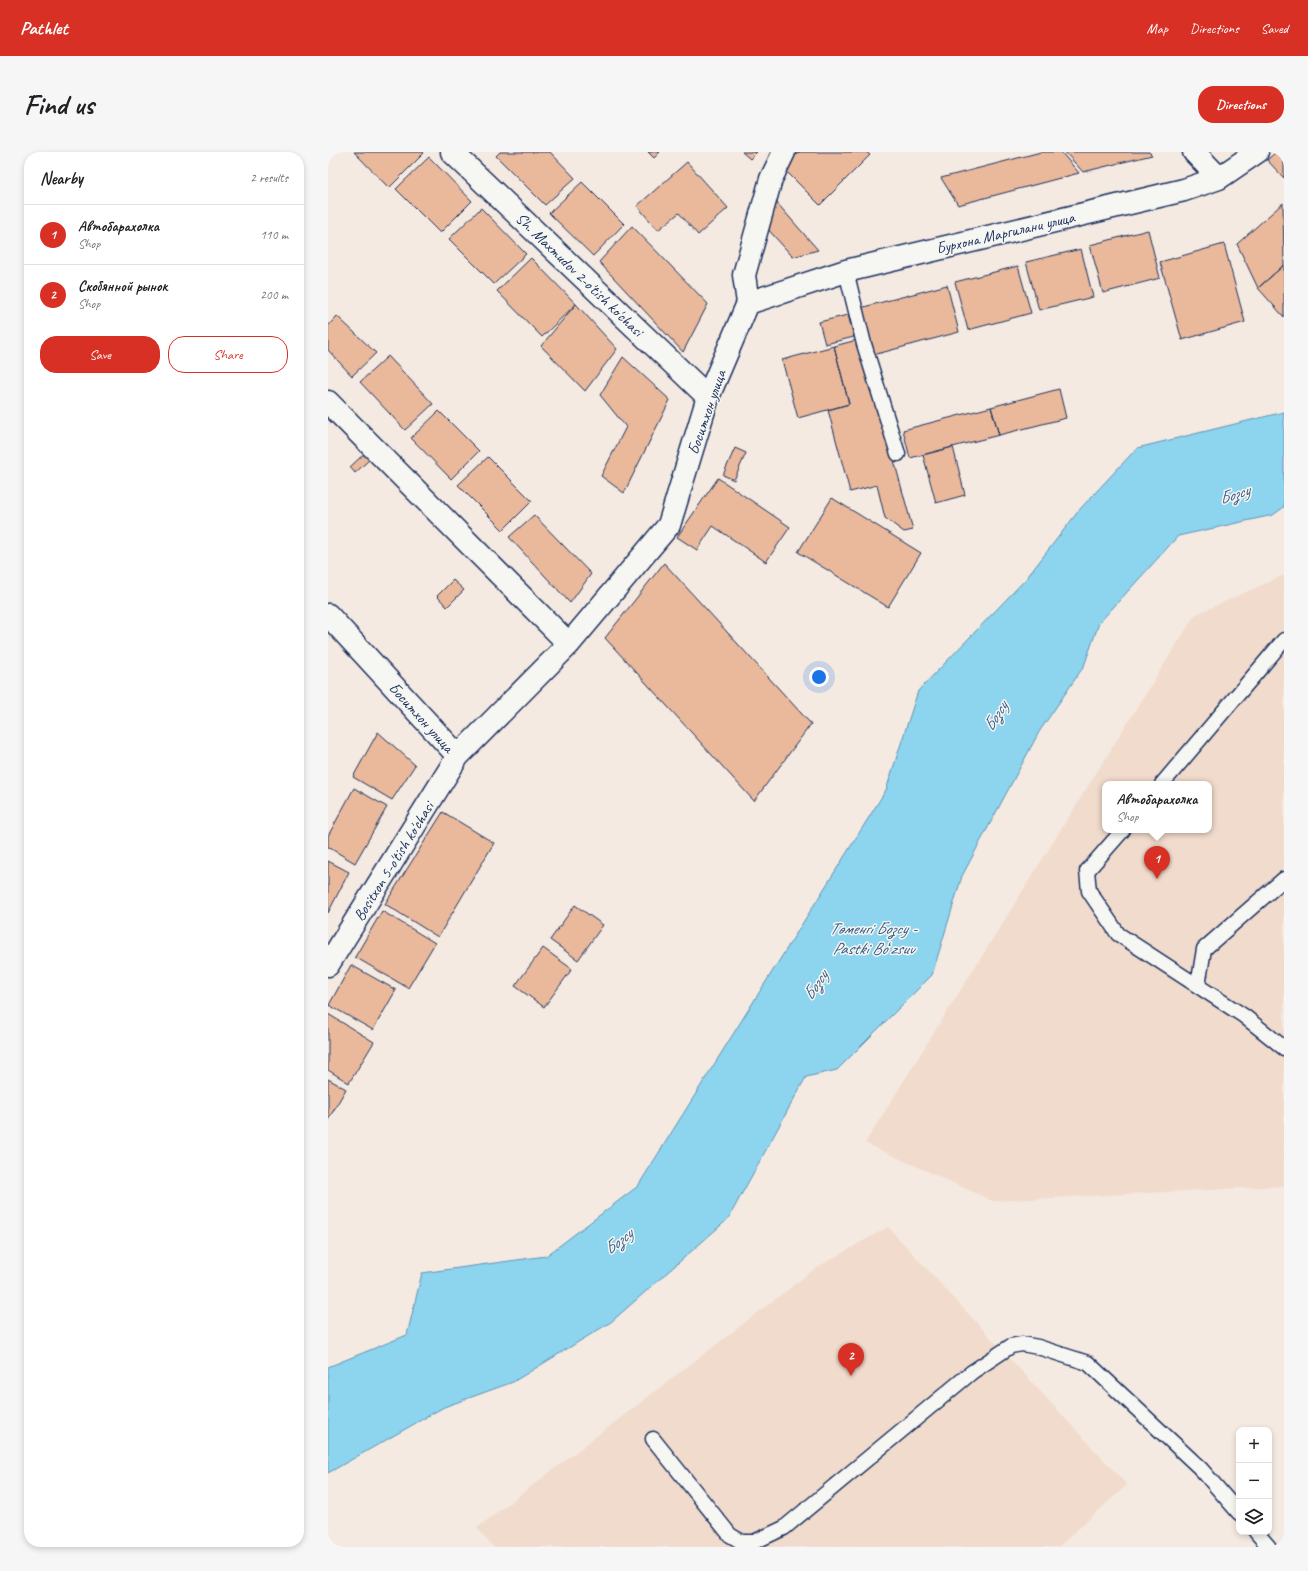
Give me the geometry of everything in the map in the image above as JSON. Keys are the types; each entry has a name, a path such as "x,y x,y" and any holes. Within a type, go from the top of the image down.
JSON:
{"street":[{"name":"Sh. Maxmudov 2-o'tish ko'chasi","path":"452,152 708,397"},
{"path":"748,303 744,275 772,179 784,152"},
{"path":"1194,152 1219,178"},
{"name":"Бурхона Маргилани улица","path":"748,303 846,270 1184,190 1219,178 1257,152"},
{"name":"Боситхон улица","path":"328,614 458,756 569,644 669,525 708,397 748,303"},
{"path":"328,402 569,644"},
{"name":"Bositxon 5-o'tish ko'chasi","path":"328,965 458,756"}],"lane":[{"path":"846,270 864,344 898,454"},
{"path":"1165,781 1284,640"},
{"path":"1120,833 1087,871 1089,891 1118,934 1244,1016 1284,1048"},
{"path":"1198,986 1204,949 1284,880"},
{"path":"653,1439 730,1535 742,1542 754,1542 784,1528 972,1372 1011,1346 1022,1344 1038,1347 1088,1363 1201,1469 1236,1510"},
{"path":"1259,1535 1269,1547"}],"shaded area":[{"path":"1284,575 1284,1186 993,1201 865,1143 1195,615"},
{"path":"888,1227 1127,1485 1058,1547 493,1547 477,1528 816,1268"}],"water":[{"name":"Төменгі Бозсу - Pastki Boʻzsuv","path":"1284,412 1284,507 1273,515 1178,536 1099,623 1084,666 1039,732 962,876 932,975 837,1070 806,1077 728,1219 611,1322 513,1382 444,1407 328,1473 328,1367 407,1335 422,1273 546,1256 638,1186 886,790 918,691 1025,580 1080,509 1137,448"}],"building":[{"path":"354,152 423,152 424,153 389,188"},
{"path":"500,152 550,152 575,178 545,205 496,156"},
{"path":"648,152 660,152 654,158"},
{"path":"742,152 757,152 750,159"},
{"path":"799,152 866,152 870,155 820,205 783,168"},
{"path":"1041,152 1061,152 1079,173 958,205 941,178"},
{"path":"1065,152 1149,152 1152,155 1083,172"},
{"path":"1276,152 1284,152 1284,178 1267,160"},
{"path":"429,157 472,201 440,233 396,189"},
{"path":"687,162 728,208 698,235 679,213 658,230 637,206"},
{"path":"582,182 624,224 593,256 549,213"},
{"path":"777,203 818,250 793,257 765,226"},
{"path":"1283,203 1284,265 1258,288 1237,244"},
{"path":"481,208 526,254 494,284 449,239"},
{"path":"632,226 708,304 683,352 599,262"},
{"path":"1148,230 1160,278 1103,293 1090,245"},
{"path":"1224,244 1245,322 1182,340 1160,262"},
{"path":"1081,249 1093,297 1039,310 1026,262"},
{"path":"531,258 576,304 542,337 497,291"},
{"path":"1284,265 1284,317 1258,288"},
{"path":"1018,266 1031,313 968,330 955,282"},
{"path":"947,285 959,332 873,355 860,308"},
{"path":"576,304 617,349 585,391 541,346"},
{"path":"848,315 854,337 825,344 819,322"},
{"path":"337,316 376,353 352,376 328,350 328,326"},
{"path":"861,339 913,530 904,532 885,518 877,485 850,492 828,410 849,404 834,346"},
{"path":"834,346 849,404 798,418 782,360"},
{"path":"388,356 433,404 405,430 360,382"},
{"path":"623,357 670,400 624,493 601,476 626,427 600,395"},
{"path":"1059,389 1066,418 999,435 991,407"},
{"path":"991,407 999,435 910,458 903,430"},
{"path":"439,411 479,451 451,479 411,438"},
{"path":"953,447 965,495 936,503 923,455"},
{"path":"735,448 746,453 734,480 723,475"},
{"path":"365,453 370,459 355,473 350,467"},
{"path":"488,457 532,501 503,530 458,485"},
{"path":"718,478 790,527 766,562 713,526 697,550 677,537"},
{"path":"832,498 921,553 888,607 798,552"},
{"path":"534,515 591,574 570,603 509,537"},
{"path":"664,563 811,724 754,801 605,638"},
{"path":"453,580 464,590 447,607 437,596"},
{"path":"378,732 415,765 392,800 353,777"},
{"path":"354,788 387,807 355,863 328,847 328,836"},
{"path":"443,812 494,843 438,937 385,904"},
{"path":"328,861 349,872 328,913"},
{"path":"575,905 603,925 578,960 550,940"},
{"path":"382,911 435,943 408,988 355,957"},
{"path":"543,948 572,969 544,1007 515,986"},
{"path":"351,965 396,990 373,1030 329,1005"},
{"path":"328,1014 374,1042 349,1083 328,1070"},
{"path":"328,1079 346,1089 328,1120"}],"place":[{"name":"Автобарахолка","path":"1157,879"},
{"name":"Скобянной рынок","path":"851,1376"}],"water label":[{"name":"Бозсу","path":"1234,494"},
{"name":"Бозсу","path":"995,716"},
{"name":"Бозсу","path":"815,985"},
{"name":"Бозсу","path":"618,1241"}]}
